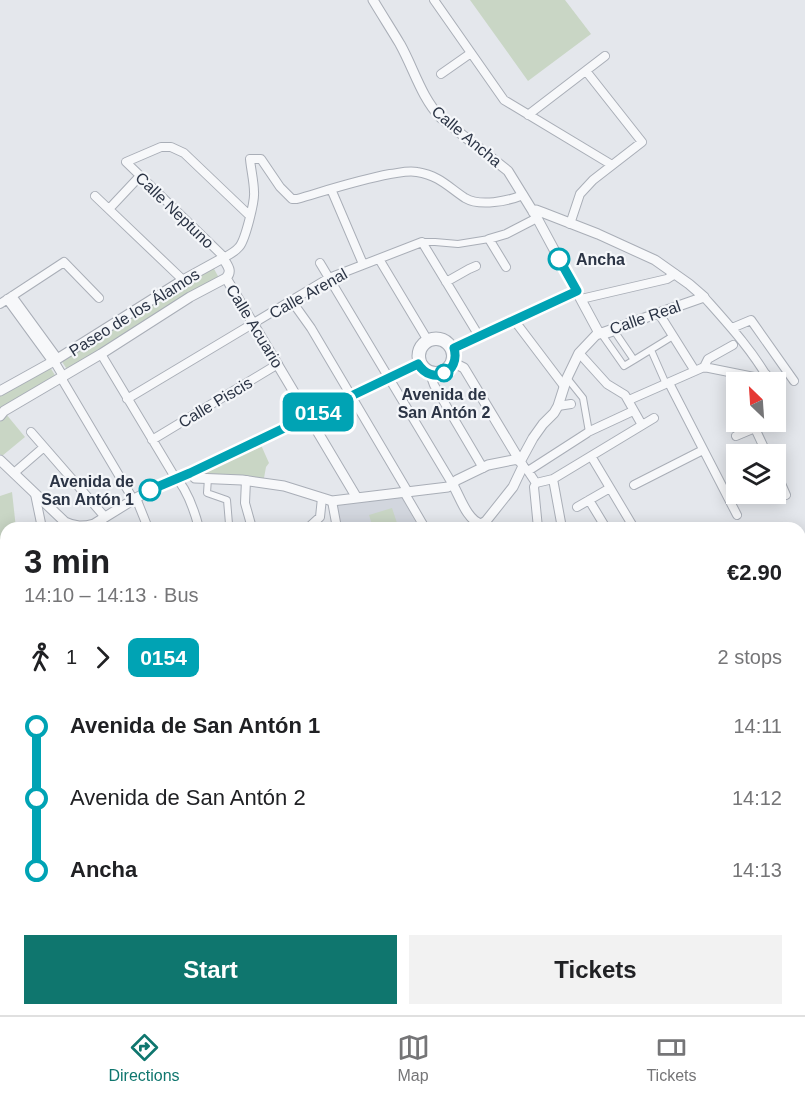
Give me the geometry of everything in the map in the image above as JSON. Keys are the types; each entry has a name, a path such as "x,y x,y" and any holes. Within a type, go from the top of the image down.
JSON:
{"street":[{"name":"Calle Ancha","path":"373,0 400,45 432,109 508,171 535,215 599,333"},
{"path":"434,0 504,100 612,165"},
{"path":"441,74 471,53"},
{"path":"528,115 604,56"},
{"path":"570,224 580,194 592,180 642,142 586,71"},
{"name":"Calle Neptuno","path":"224,258 126,162 161,147 171,147 184,153 250,216"},
{"path":"225,278 230,271 224,258 240,247 243,241 255,194 250,159 261,159 280,187 292,199 373,177 407,171 441,179 475,202 507,201 523,195"},
{"path":"109,209 140,176"},
{"path":"331,189 363,264"},
{"path":"95,196 183,280"},
{"path":"535,215 547,215 598,234 655,260 690,284 732,328 763,372"},
{"name":"Calle Arenal","path":"127,399 329,278 422,242 458,244 507,234 535,215"},
{"path":"489,239 506,267"},
{"path":"422,242 479,336"},
{"name":"Paseo de los Álamos","path":"0,391 54,361 183,280 224,258"},
{"path":"379,259 427,339"},
{"path":"54,361 6,300 64,262 99,298"},
{"name":"Calle Acuario","path":"214,263 278,364 357,498"},
{"path":"320,263 466,509 476,522"},
{"path":"446,282 476,266"},
{"path":"449,346 579,295 667,279 675,274"},
{"name":"Paseo de los Álamos","path":"0,416 4,411 101,354 189,297 225,278"},
{"name":"Calle Real","path":"485,522 513,487 533,438 558,406 579,353 599,333 704,297"},
{"path":"291,300 311,328 422,522"},
{"path":"658,312 695,371"},
{"path":"513,320 566,382 583,398 589,432"},
{"path":"732,328 752,320 794,381"},
{"path":"634,360 615,332 603,336 624,366 651,350 673,336"},
{"path":"449,346 450,357 444,368 436,370 428,368 421,356 424,348 431,342 441,342 449,346 455,357 454,363 442,374 430,374 418,364 417,351 422,342 427,339 441,337 451,343 449,346"},
{"path":"704,367 708,359 733,345"},
{"path":"651,350 737,515"},
{"path":"579,353 607,384 625,395 642,425"},
{"path":"101,354 192,504 197,522"},
{"name":"Paseo de los Álamos","path":"54,361 63,376"},
{"path":"454,363 464,368 536,483"},
{"name":"Calle Piscis","path":"152,440 278,364"},
{"path":"97,522 134,498 418,364"},
{"path":"628,400 704,367 726,372"},
{"path":"430,374 434,385 483,468"},
{"path":"63,376 63,381 134,498 145,522"},
{"path":"558,406 571,404 583,398"},
{"path":"190,473 195,478 285,486 332,501 448,487 457,480 483,468 522,464 633,411"},
{"path":"536,483 553,479 654,418"},
{"path":"31,432 105,517"},
{"path":"736,436 743,432"},
{"path":"14,473 44,447"},
{"path":"634,485 704,450"},
{"path":"591,456 630,522"},
{"path":"0,460 65,522"},
{"path":"208,478 207,494 227,500 229,522"},
{"path":"553,479 561,522"},
{"path":"248,481 246,506 250,522"},
{"path":"536,483 534,487 537,522"},
{"path":"577,507 610,488"},
{"path":"35,494 41,522"},
{"path":"315,522 320,517 322,498"},
{"path":"589,500 602,522"},
{"path":"332,501 336,522"}],"shaded area":[{"path":"401,496 415,522 340,522 336,505"}],"green space":[{"path":"470,0 565,0 591,34 528,81"},
{"path":"213,267 219,278 68,371 61,360 180,284"},
{"path":"50,367 56,377 0,413 0,394"},
{"path":"6,414 25,437 2,456 0,454 0,422"},
{"path":"261,445 269,463 264,478 204,475 204,471"},
{"path":"12,492 15,522 0,522 0,496"},
{"path":"392,508 397,522 371,522 369,515"}],"bus line":[{"name":"0154","path":"150,490 418,364 430,374 437,375 447,372 454,363 454,348 577,291 559,259"}],"place":[{"name":"Ancha","path":"559,259"},
{"name":"Avenida de San Antón 2","path":"444,373"},
{"name":"Avenida de San Antón 1","path":"150,490"}]}
